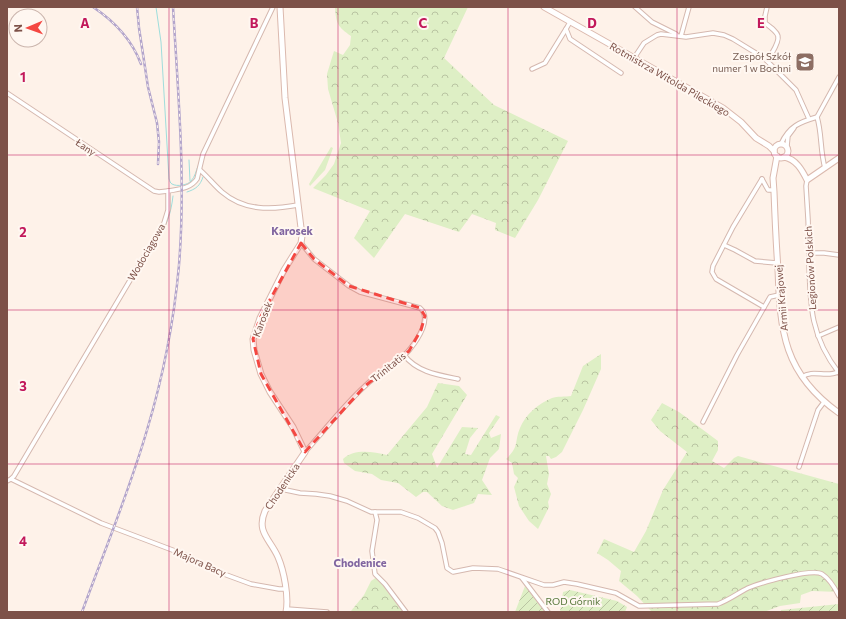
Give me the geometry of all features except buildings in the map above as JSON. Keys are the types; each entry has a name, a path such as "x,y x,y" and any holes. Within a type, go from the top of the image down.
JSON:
{"street":[{"path":"168,191 192,185 197,179 203,154 273,7"},
{"name":"Karosek","path":"280,7 285,98 302,236 300,243 284,270 260,318 253,339 254,350 270,392 292,427 305,452"},
{"name":"Rotmistrza Witolda Pileckiego","path":"544,7 722,108 733,115 756,138 769,146 779,155"},
{"path":"635,7 652,22 680,36"},
{"path":"680,36 689,7"},
{"path":"767,7 765,22 777,31 779,38 779,42 772,53"},
{"path":"532,69 545,63 570,22"},
{"path":"566,29 570,39 621,72"},
{"path":"634,58 639,48 652,37 661,34 686,37 713,33 724,35 764,58 796,90 809,119"},
{"path":"825,168 823,162 820,128 817,117 839,77"},
{"name":"Łany","path":"7,93 154,191 168,191"},
{"path":"779,155 776,146 780,144 788,131 798,124 817,117"},
{"path":"798,124 788,136 787,149 798,161 808,180 839,158"},
{"name":"Rotmistrza Witolda Pileckiego","path":"750,131 771,143 780,144 787,149"},
{"path":"779,155 787,149"},
{"path":"779,155 791,159 802,170"},
{"name":"Armii Krajowej","path":"779,155 774,167 774,188 779,294 781,321 785,339 793,361 802,377 824,402 839,413"},
{"path":"200,170 222,191 242,204 270,209 298,206"},
{"path":"764,306 716,279 712,272 713,266 724,245 762,179 768,190 774,188"},
{"name":"Legionów Polskich","path":"808,180 806,186 810,308 823,348 838,372"},
{"name":"Wodociągowa","path":"11,479 164,223 168,210 168,191"},
{"name":"Trinitatis","path":"300,243 314,259 349,286 360,292 420,308 425,316 421,330 409,351 364,386 305,452"},
{"path":"724,245 755,261 762,263 777,263"},
{"path":"809,253 839,255"},
{"path":"703,422 764,306 770,297 779,294"},
{"path":"818,336 839,327"},
{"path":"404,355 414,365 426,372 458,379"},
{"path":"802,377 813,373 829,375 838,372"},
{"path":"799,467 818,410 824,402"},
{"name":"Chodenicka","path":"287,610 286,589 279,560 264,533 262,522 265,511 305,452"},
{"path":"7,481 11,479"},
{"name":"Majora Bacy","path":"11,479 74,509 93,520 183,554 213,570 251,584 286,589"},
{"path":"281,489 300,493 330,496 347,501 371,512 401,512 418,518 435,528 442,543 446,568 453,572 473,568 498,569 544,585 553,585 564,582 609,590 639,606 718,604 729,600 749,588 790,576 811,572 822,573 833,584 839,596"},
{"path":"375,512 377,520 372,551 375,574 385,584 406,612"},
{"path":"521,577 548,612"},
{"path":"287,610 327,612"}],"highlighted area":[{"path":"301,243 314,259 349,286 420,308 425,316 421,330 409,351 365,386 305,452 261,374 253,339 260,318"}],"green space":[{"path":"335,7 468,7 444,58 494,105 568,141 538,200 515,238 495,230 496,223 472,214 459,232 405,214 374,258 354,238 370,211 313,188 326,175 334,164 341,143 338,123 328,89 327,74 334,51 343,55 350,45 351,36 338,24"},
{"path":"331,147 333,148 325,170 310,186 309,184"},
{"path":"601,354 601,369 562,452 551,459 549,456 546,456 549,474 547,484 551,494 548,502 549,507 538,529 529,521 519,506 514,487 518,478 514,474 512,463 506,459 513,451 522,423 529,414 537,406 547,400 556,397 571,396 583,366"},
{"path":"438,383 459,386 467,395 432,454 437,468 462,427 478,428 470,438 465,454 471,455 496,415 500,417 489,433 491,438 501,434 499,449 490,458 482,480 492,495 478,494 474,503 453,510 442,506 427,492 423,492 416,497 398,483 381,480 372,474 355,471 344,463 343,459 353,453 359,452 387,455 427,407"},
{"path":"662,403 679,412 718,441 718,450 712,461 724,468 738,456 839,484 839,592 812,591 801,595 800,603 780,606 764,612 652,612 637,596 619,581 621,571 597,553 604,539 634,552 646,531 663,490 687,452 660,431 651,420"},
{"path":"377,577 403,612 351,611 364,595 371,581"},
{"name":"ROD Górnik","path":"525,586 545,612 515,612"},
{"name":"ROD Górnik","path":"570,590 617,601 627,607 625,612 560,612 563,592"},
{"path":"839,604 839,612 781,612 781,610"}],"waterway":[{"path":"156,7 161,42 170,183 179,185 190,182 194,178 198,166"},
{"path":"189,160 190,181"},
{"path":"187,192 197,187 203,177"},
{"path":"159,238 168,218 173,196"}],"railway":[{"path":"93,7 108,18 122,32 133,47 141,64"},
{"path":"137,7 148,87 157,123 159,142 158,164"},
{"path":"82,612 140,453 158,390 171,328 179,265 182,200 179,104 173,7"}],"place":[{"name":"Zespół Szkół numer 1 w Bochni","path":"805,62"}],"district":[{"name":"Karosek","path":"292,231"},
{"name":"Chodenice","path":"360,563"}]}
